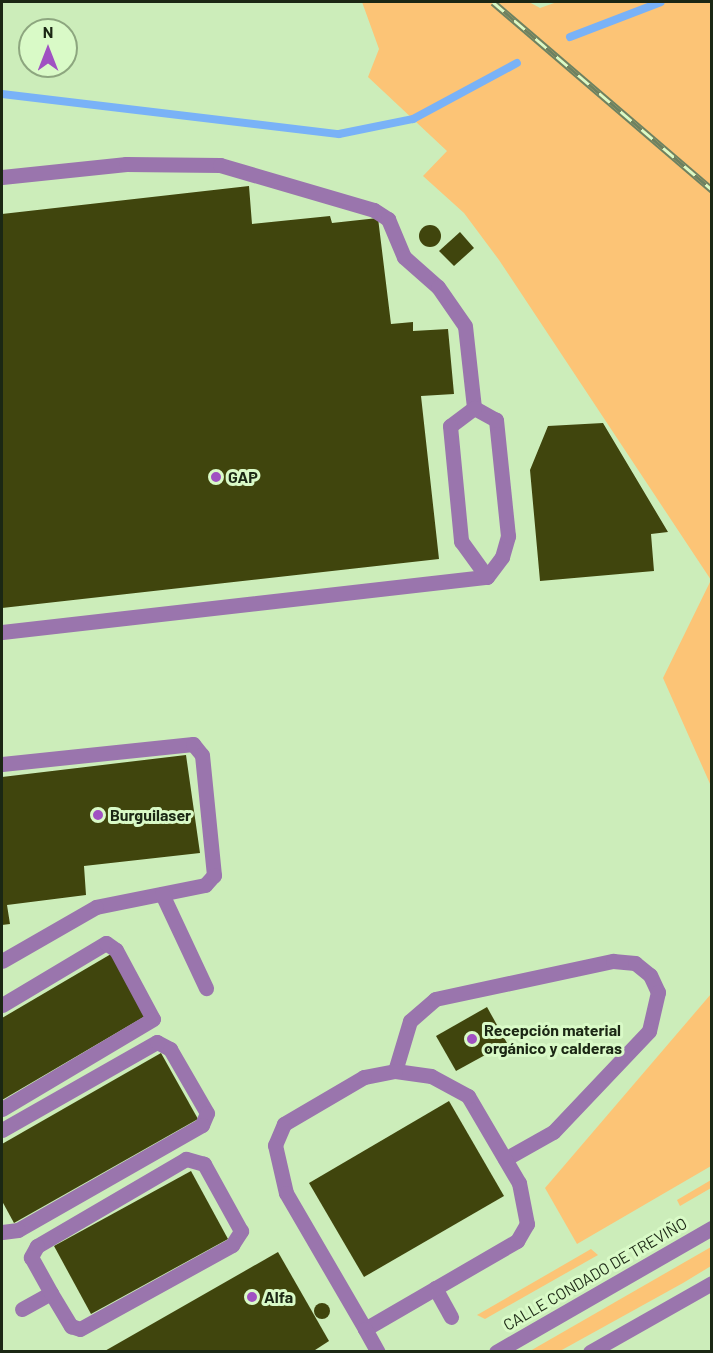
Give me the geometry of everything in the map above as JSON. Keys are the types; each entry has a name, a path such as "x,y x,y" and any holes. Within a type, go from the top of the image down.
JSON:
{"street":[{"path":"2,177 126,164 220,165 374,210 388,219 404,257 438,287 465,326 474,408"},
{"path":"474,408 450,426 461,541 487,577"},
{"path":"2,632 487,577 502,557 508,536 496,420 474,408"},
{"path":"2,764 193,744 202,755 214,875 205,885 96,907 2,961"},
{"path":"162,894 206,988"},
{"path":"2,1005 106,943 116,950 153,1018 2,1109"},
{"path":"395,1071 410,1021 435,999 613,961 635,963 650,975 658,992 649,1031 553,1132 505,1159"},
{"path":"2,1130 157,1042 170,1049 207,1113 202,1125 18,1230 2,1232"},
{"path":"365,1329 517,1240 527,1224 527,1203 505,1159 468,1096 431,1076 395,1071 364,1077 284,1124 275,1145 286,1193 378,1352"},
{"path":"186,1159 204,1164 241,1231 232,1245 80,1329 70,1326 51,1293 31,1257 38,1246 186,1159"},
{"name":"CALLE CONDADO DE TREVIÑO","path":"496,1352 711,1228"},
{"path":"590,1352 711,1283"},
{"path":"435,1288 451,1317"},
{"path":"22,1309 51,1293"}],"shaded area":[{"path":"362,2 529,2 540,8 557,2 711,2 711,580 499,260 464,213 423,176 447,151 368,77 379,49"},
{"path":"711,580 711,786 663,678"},
{"path":"711,994 711,1166 577,1244 545,1188"},
{"path":"711,1180 711,1188 680,1206 677,1200"},
{"path":"711,1247 711,1266 683,1283 560,1351 530,1351"},
{"path":"591,1249 598,1255 485,1319 477,1315"}],"building":[{"name":"GAP","path":"249,186 252,224 330,216 332,223 378,218 391,324 413,322 413,331 448,329 454,394 421,396 439,559 2,608 2,214"},
{"path":"430,225 438,228 441,236 438,244 430,247 422,244 419,236 422,228"},
{"path":"460,232 474,248 454,266 439,251"},
{"path":"603,423 668,532 651,534 654,571 540,581 530,470 548,426"},
{"name":"Burguilaser","path":"186,755 200,853 84,866 86,895 7,905 10,924 2,925 2,777"},
{"path":"111,954 147,1015 2,1100 2,1018"},
{"name":"Recepción material orgánico y calderas","path":"487,1007 507,1043 456,1071 436,1036"},
{"path":"161,1053 198,1119 14,1223 2,1201 2,1144"},
{"path":"449,1101 504,1196 364,1277 309,1183"},
{"path":"191,1171 228,1239 91,1314 54,1246"},
{"name":"Alfa","path":"278,1252 329,1341 312,1352 103,1352"},
{"path":"322,1303 330,1311 322,1319 314,1311"}],"waterway":[{"path":"570,37 661,2"},
{"path":"2,94 339,134 413,119 517,63"}],"railway":[{"path":"493,2 712,190"}],"place":[{"name":"GAP","path":"216,477"},
{"name":"Burguilaser","path":"98,815"},
{"name":"Recepción material orgánico y calderas","path":"472,1039"},
{"name":"Alfa","path":"252,1297"}]}
